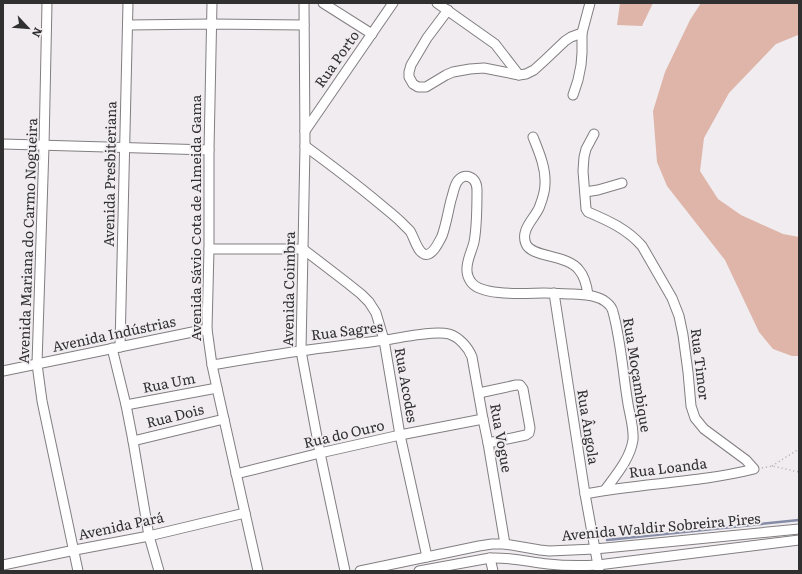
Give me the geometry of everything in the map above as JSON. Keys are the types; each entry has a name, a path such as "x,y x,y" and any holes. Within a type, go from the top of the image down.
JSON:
{"street":[{"name":"Avenida Mariana do Carmo Nogueira","path":"47,3 37,364 42,401 78,571"},
{"name":"Avenida Presbiteriana","path":"128,3 116,347 149,536 159,571"},
{"name":"Avenida Sávio Cota de Almeida Gama","path":"212,3 207,329 212,365 258,571"},
{"name":"Avenida Coimbra","path":"304,3 305,146 301,351 320,453 345,571"},
{"path":"323,3 372,34"},
{"name":"Rua Porto","path":"305,131 393,3"},
{"path":"437,3 495,44 519,75"},
{"path":"573,95 581,65 582,33 590,3"},
{"path":"448,10 427,38 411,65 409,77 413,84 418,87 426,87 446,75 461,70 484,68 519,75 526,74 534,70 565,41 582,33"},
{"path":"128,25 304,24"},
{"path":"594,134 586,149 584,157 583,171 585,192 622,183"},
{"path":"533,137 544,172 545,184 543,198 525,233 524,239 526,245 535,251 560,258 574,264 582,274 588,296"},
{"path":"3,144 209,150"},
{"name":"Rua Moçambique","path":"305,146 352,181 401,222 410,231 420,251 427,255 433,250 442,236 454,188 458,180 467,176 471,178 474,180 477,190 475,234 467,267 468,276 471,282 477,287 499,293 554,293 588,296 606,301 611,306 613,310 633,430 633,440 626,461 605,490"},
{"name":"Rua Timor","path":"585,192 586,209 588,212 623,228 642,246 672,298 679,316 683,335 691,406 695,418 704,429 746,460 754,469"},
{"path":"209,249 303,249"},
{"name":"Rua Acodes","path":"303,249 361,294 369,302 376,313 384,340 400,435 427,557"},
{"name":"Rua Ângola","path":"554,293 584,494 598,568"},
{"name":"Avenida Indústrias","path":"3,371 207,329"},
{"name":"Rua Sagres","path":"212,365 432,333 449,334 461,341"},
{"name":"Rua Vogue","path":"461,341 472,357 505,544"},
{"path":"479,393 516,385 520,385 523,389 530,428 529,433 488,443"},
{"name":"Rua Um","path":"126,405 217,388"},
{"name":"Rua Dois","path":"133,441 224,419"},
{"name":"Rua do Ouro","path":"236,474 400,435 483,419"},
{"name":"Rua Loanda","path":"584,494 605,490 716,477 754,469"},
{"name":"Avenida Pará","path":"3,565 149,536 245,513"},
{"name":"Avenida Waldir Sobreira Pires","path":"360,571 492,544 505,544 549,551 595,549 799,529"},
{"name":"Avenida Waldir Sobreira Pires","path":"419,571 490,558 511,558 549,564 598,568 799,540"},
{"path":"490,558 493,571"},
{"path":"524,561 527,570"}],"path":[{"path":"772,466 799,449"},
{"path":"754,469 772,466 799,472"}],"shaded area":[{"path":"620,3 653,3 642,26 617,25"},
{"path":"701,3 799,3 799,36 798,35 776,44 729,93 704,138 700,171 718,199 741,215 783,234 799,237 799,356 792,356 773,349 759,332 725,260 667,186 657,162 653,111 665,72 690,20"}],"waterway":[{"path":"607,540 799,520"}]}
